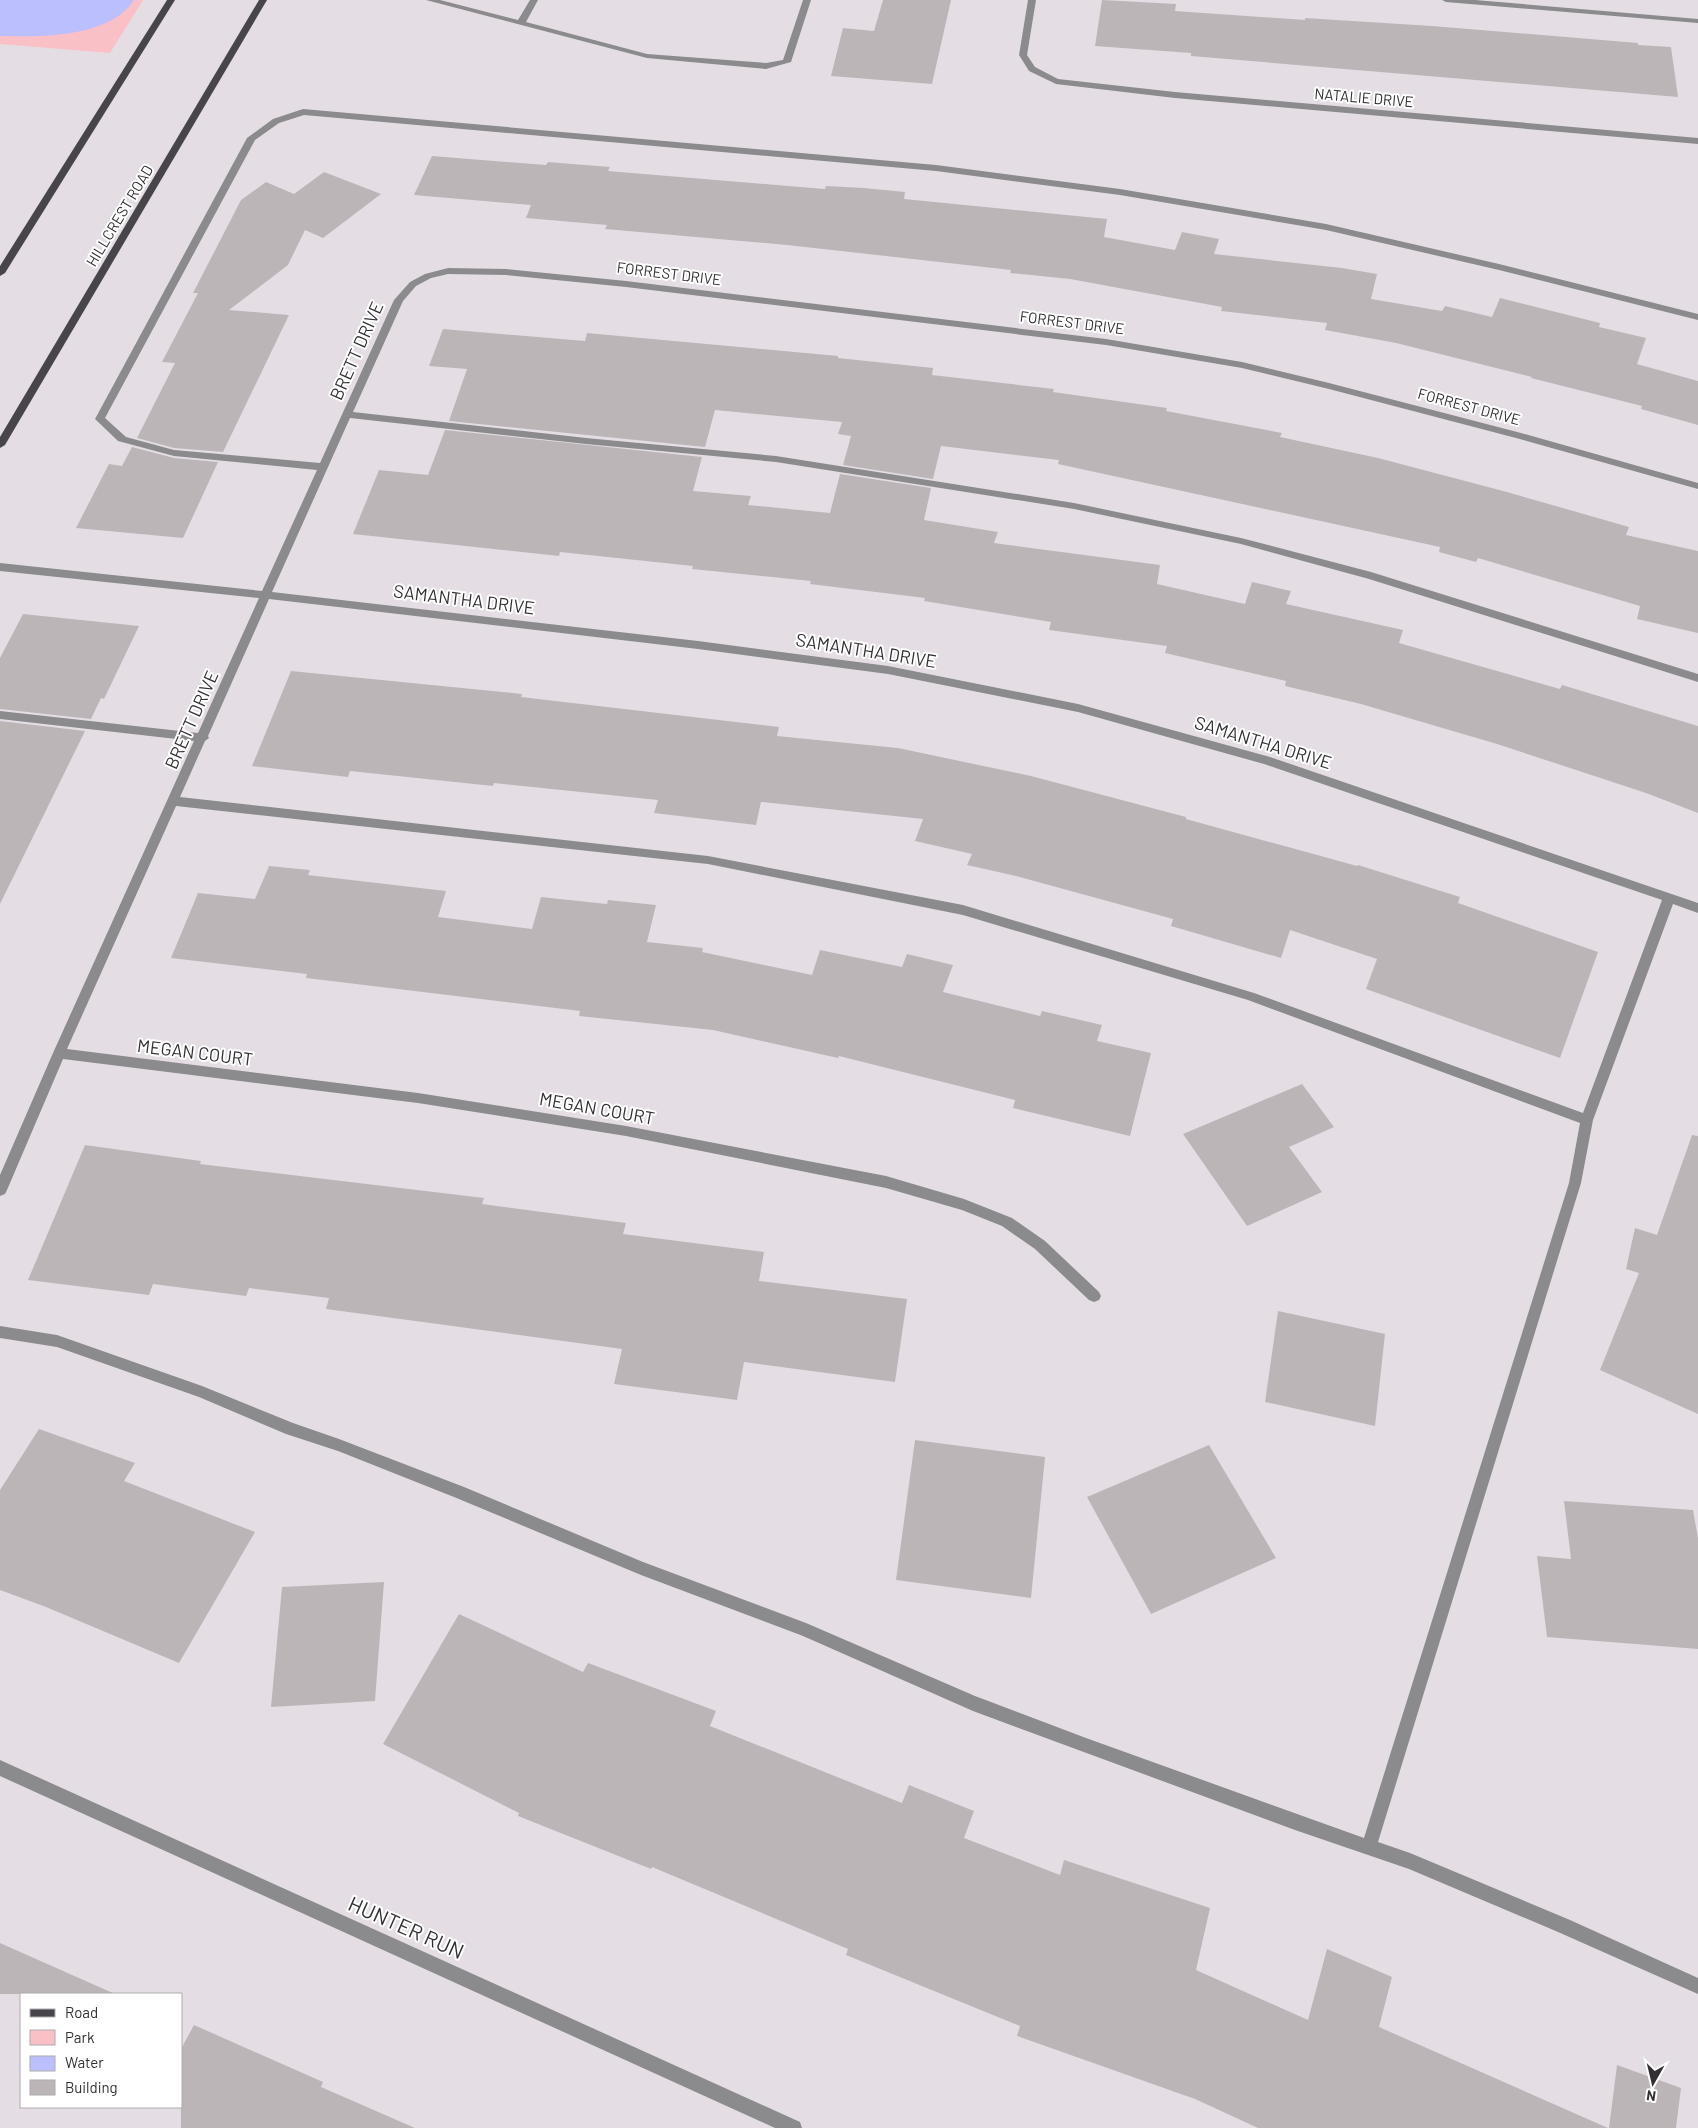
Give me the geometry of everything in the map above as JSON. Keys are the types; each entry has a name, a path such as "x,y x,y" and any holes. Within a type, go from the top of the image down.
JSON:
{"main road":[{"path":"0,273 171,0"},
{"name":"HILLCREST ROAD","path":"0,445 263,0"}],"street":[{"path":"430,0 647,56 766,66 788,62 808,0"},
{"path":"520,23 534,0"},
{"name":"NATALIE DRIVE","path":"1032,0 1023,55 1025,63 1038,74 1056,80 1175,95 1698,140"},
{"path":"1446,0 1698,21"},
{"path":"324,467 174,453 122,439 100,419 251,138 276,121 302,112 936,168 1120,192 1326,227 1500,267 1698,317"},
{"name":"FORREST DRIVE","path":"428,276 448,271 515,273 636,285 1106,342 1242,365 1330,386 1518,435 1698,486"},
{"name":"BRETT DRIVE","path":"0,1190 59,1053 203,738 399,300 413,284 428,276"},
{"path":"348,415 576,440 776,459 1074,506 1241,541 1371,576 1698,678"},
{"name":"SAMANTHA DRIVE","path":"0,567 698,645 888,670 988,689 1087,711 1266,760 1698,908"},
{"path":"0,715 203,738"},
{"path":"174,801 708,860 963,910 1250,996 1587,1120"},
{"path":"1369,1848 1575,1183 1587,1120 1669,898"},
{"name":"MEGAN COURT","path":"59,1053 418,1098 626,1131 886,1182 964,1205 1007,1222 1040,1245 1094,1296"},
{"path":"0,1332 57,1341 202,1392 292,1429 339,1445 459,1492 641,1568 806,1630 973,1702 1086,1746 1410,1861 1698,1986"},
{"name":"HUNTER RUN","path":"0,1768 794,2128"}],"green space":[{"path":"0,0 143,0 110,53 0,44"}],"water":[{"path":"0,0 134,0 123,12 108,22 73,33 0,36"}],"building":[{"path":"883,0 951,0 932,84 831,76 843,28 874,31"},
{"path":"1102,0 1176,4 1175,11 1432,26 1671,47 1678,97 1191,56 1191,53 1095,46"},
{"path":"432,156 546,165 548,162 610,167 608,171 825,189 826,186 905,192 904,199 1107,219 1104,237 1175,250 1182,232 1219,239 1214,254 1342,268 1377,274 1371,299 1442,311 1445,306 1492,317 1500,298 1600,323 1599,327 1646,338 1637,364 1698,381 1698,425 1641,409 1642,406 1532,377 1396,343 1325,330 1327,323 1221,311 1222,307 1070,279 1010,273 1011,270 787,245 605,229 607,225 526,218 531,205 414,195"},
{"path":"324,172 381,194 323,238 305,230 288,265 229,310 289,315 223,452 174,448 137,438 175,363 162,362 198,293 193,293 241,200 266,182 294,194"},
{"path":"443,329 585,341 587,333 838,356 838,358 933,368 932,375 1054,389 1053,392 1167,408 1166,411 1282,433 1280,437 1378,458 1507,492 1629,527 1626,535 1698,551 1698,633 1637,619 1640,606 1478,558 1476,562 1439,552 1440,547 1058,464 1059,460 941,446 933,479 843,465 851,436 838,434 842,422 715,410 705,447 449,421 467,369 429,366"},
{"path":"445,430 702,457 693,491 751,496 748,505 830,513 840,474 931,488 924,520 998,532 994,543 1160,565 1157,584 1245,604 1252,582 1291,591 1286,604 1403,630 1399,643 1560,689 1562,685 1698,726 1698,813 1646,793 1497,744 1361,704 1285,686 1286,681 1165,653 1167,646 1049,630 1051,622 924,601 925,598 810,584 811,581 692,569 693,566 560,552 559,556 353,534 379,470 428,475"},
{"path":"132,447 174,458 218,462 183,538 76,528 109,464 122,466"},
{"path":"23,614 139,626 104,699 101,698 91,719 0,709 0,658"},
{"path":"291,671 522,694 521,697 779,727 777,736 898,748 1031,776 1358,865 1460,897 1458,903 1598,952 1560,1058 1366,989 1377,959 1290,930 1281,958 1171,926 1173,919 1016,876 967,865 972,854 915,841 923,819 761,802 756,825 654,813 658,800 494,783 493,786 350,771 348,777 252,766"},
{"path":"0,721 85,731 0,904"},
{"path":"269,866 310,870 308,875 446,891 438,917 532,929 541,897 607,904 608,900 656,905 647,942 703,948 702,952 812,975 820,950 902,967 907,954 953,965 943,992 1040,1016 1042,1011 1102,1025 1097,1041 1151,1053 1130,1136 1013,1108 1015,1100 839,1056 838,1058 713,1030 579,1016 580,1011 306,978 307,974 171,958 198,893 255,899"},
{"path":"1302,1084 1334,1127 1289,1147 1322,1192 1247,1226 1183,1134"},
{"path":"1692,1135 1698,1136 1698,1414 1600,1370 1639,1273 1626,1269 1635,1228 1657,1235"},
{"path":"85,1145 201,1161 200,1164 484,1198 482,1204 626,1223 623,1234 764,1252 759,1281 907,1299 895,1382 744,1362 737,1400 614,1384 622,1349 326,1309 329,1298 249,1288 246,1296 153,1284 149,1295 28,1280"},
{"path":"1278,1311 1385,1334 1375,1426 1265,1402"},
{"path":"39,1429 135,1463 124,1481 255,1532 179,1663 46,1607 0,1590 0,1490"},
{"path":"915,1440 1045,1457 1031,1598 896,1580"},
{"path":"1209,1445 1276,1558 1151,1614 1087,1497"},
{"path":"1564,1501 1693,1510 1698,1538 1698,1649 1547,1637 1537,1556 1571,1559"},
{"path":"384,1582 375,1701 271,1707 282,1587"},
{"path":"459,1614 583,1672 588,1663 716,1711 710,1726 902,1803 909,1785 974,1811 964,1838 1060,1875 1064,1860 1210,1908 1196,1970 1308,2020 1327,1949 1392,1977 1379,2027 1608,2128 1258,2128 1195,2099 1017,2036 1020,2026 846,1955 848,1949 652,1867 651,1869 518,1816 519,1813 383,1744"},
{"path":"0,1943 113,1993 20,1993 0,1994"},
{"path":"194,2025 323,2082 321,2087 415,2128 181,2128 182,2047"},
{"path":"1617,2065 1681,2088 1676,2128 1609,2128"}]}
